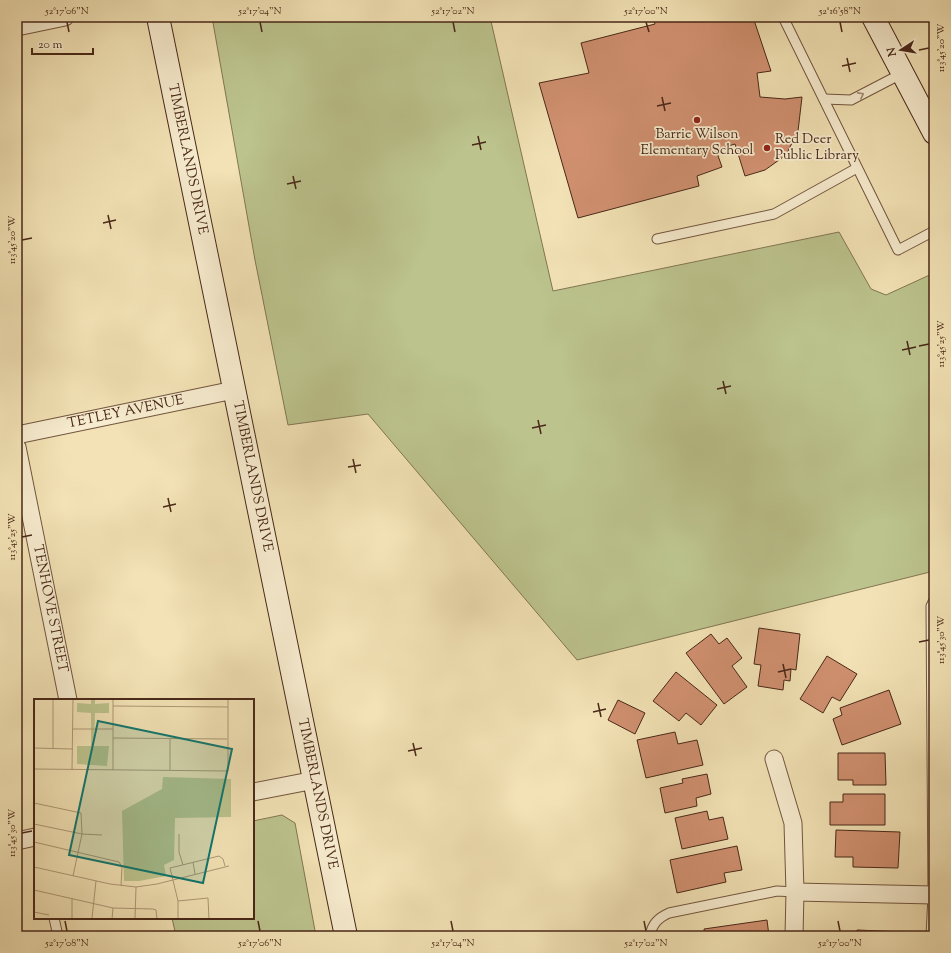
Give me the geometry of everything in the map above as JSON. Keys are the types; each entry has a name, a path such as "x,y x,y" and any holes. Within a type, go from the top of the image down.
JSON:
{"street":[{"path":"17,27 65,17"},
{"name":"TIMBERLANDS DRIVE","path":"158,17 346,936"},
{"path":"873,17 934,133"},
{"name":"TETLEY AVENUE","path":"17,435 234,390"},
{"name":"TENHOVE STREET","path":"17,447 68,699"},
{"path":"774,759 793,822 795,892 794,936"},
{"path":"254,792 315,780"},
{"path":"17,841 34,837"},
{"path":"795,892 933,895"}],"lane":[{"path":"783,17 898,250 934,232"},
{"path":"824,99 851,100 903,73"},
{"path":"657,239 774,214 857,168"},
{"path":"931,936 933,895 931,606 934,600"},
{"path":"650,936 651,930 658,918 669,913 777,891 795,892"},
{"path":"54,919 58,936"}],"green space":[{"path":"212,17 490,17 553,291 839,232 871,289 886,295 934,273 934,571 577,660 368,414 288,425 255,260"},
{"path":"282,815 295,823 316,936 176,936 172,919 254,919 254,821"}],"building":[{"path":"653,17 734,17 735,19 753,17 771,71 757,73 760,97 785,99 802,97 798,131 786,155 765,170 745,176 735,144 716,150 722,167 697,176 699,186 578,218 539,83 589,73 581,43 655,24"},
{"path":"759,628 800,634 796,670 791,669 790,681 784,680 783,690 758,686 761,665 754,664"},
{"path":"711,634 719,644 727,638 742,658 732,666 747,687 724,704 686,653"},
{"path":"827,656 857,674 840,701 832,697 823,713 800,699"},
{"path":"676,672 717,705 701,725 686,713 679,721 653,701"},
{"path":"889,690 901,724 842,745 833,719 842,715 840,708"},
{"path":"618,700 645,713 635,734 608,720"},
{"path":"675,732 678,744 697,740 703,765 646,778 637,740"},
{"path":"838,753 885,753 886,785 853,785 853,780 838,780"},
{"path":"707,774 711,794 696,798 697,806 665,813 660,788 683,783 682,779"},
{"path":"843,794 885,794 885,825 830,825 830,802 843,802"},
{"path":"707,811 709,820 723,817 728,839 682,849 675,818"},
{"path":"836,830 900,832 898,868 853,867 853,857 835,857"},
{"path":"737,846 742,870 724,873 726,882 677,893 670,860"},
{"path":"767,920 769,936 705,936 704,929"},
{"path":"857,930 904,932 904,936 856,936"}],"place":[{"name":"Barrie Wilson Elementary School","path":"697,120"},
{"name":"Red Deer Public Library","path":"767,148"}]}
